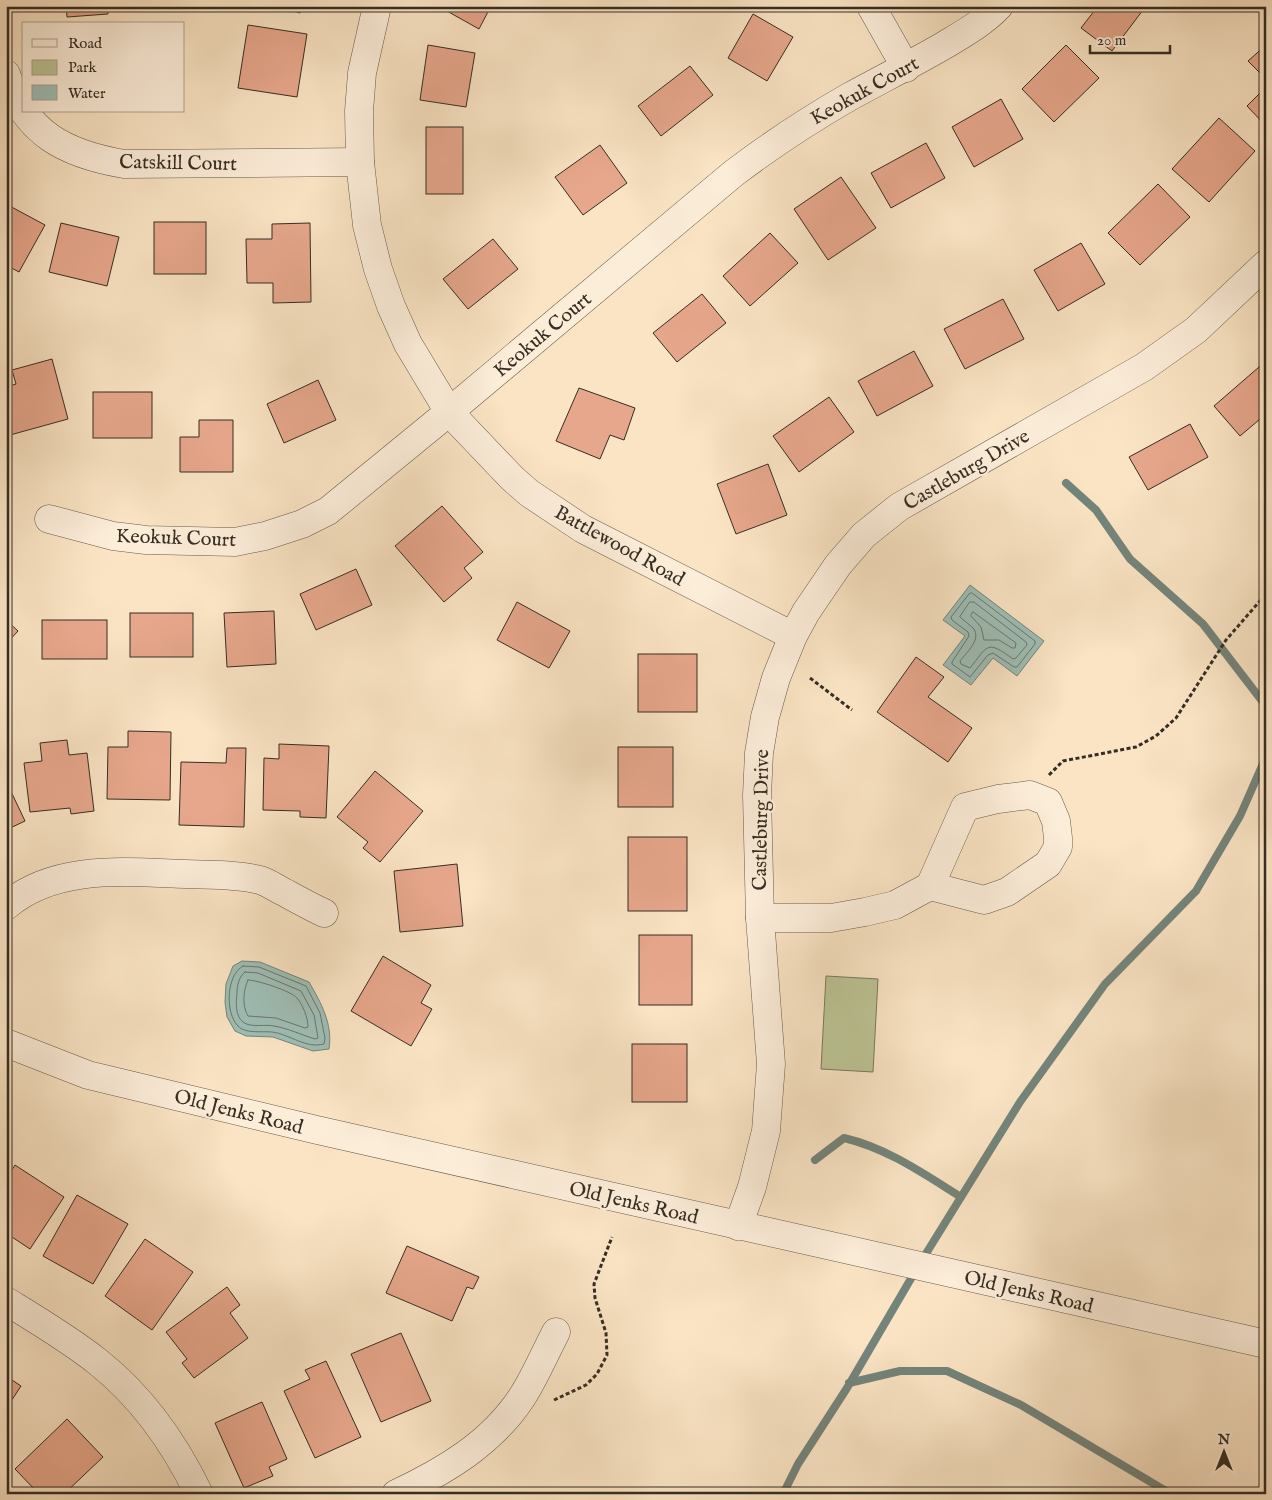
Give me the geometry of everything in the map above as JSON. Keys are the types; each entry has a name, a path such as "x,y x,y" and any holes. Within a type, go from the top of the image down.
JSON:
{"street":[{"name":"Battlewood Road","path":"377,6 362,73 359,111 360,162 368,225 378,269 391,306 408,344 449,412 529,493 583,529 793,636"},
{"path":"871,6 906,68"},
{"name":"Keokuk Court","path":"49,519 113,536 146,540 235,542 265,536 302,524 328,511 734,173 823,112 906,68 971,30 999,6"},
{"name":"Catskill Court","path":"6,74 22,109"},
{"name":"Catskill Court","path":"24,112 36,128 63,146 96,160 124,164 360,162"},
{"name":"Castleburg Drive","path":"738,1226 752,1187 766,1131 771,1064 760,918 757,795 759,753 765,717 776,678 793,636 806,612 838,565 864,535 898,507 1144,367 1196,330 1266,264"},
{"path":"760,918 831,918 895,905 930,886 965,808 998,799 1030,795 1048,802 1056,821 1058,838 1058,847 1048,864 1007,892 984,900 930,886"},
{"path":"6,906 39,887 67,877 100,872 131,872 240,876 262,880 324,914"},
{"name":"Old Jenks Road","path":"6,1043 88,1075 317,1130 1266,1344"},
{"path":"6,1300 71,1342 123,1384 150,1414 169,1440 186,1467 199,1494"},
{"path":"396,1494 434,1476 464,1456 493,1432 523,1396 556,1332"}],"path":[{"path":"1063,761 1136,747 1156,736 1176,718 1226,640 1266,594"},
{"path":"810,678 852,710"}],"green space":[{"path":"826,976 878,979 873,1072 821,1069"}],"water":[{"path":"970,585 1044,641 1017,676 993,658 971,685 943,665 965,636 943,620"},
{"path":"242,961 260,962 309,982 328,1022 329,1049 313,1051 273,1037 246,1036 235,1031 227,1017 225,1002 226,984 233,966"}],"building":[{"path":"66,6 107,6 108,14 67,17"},
{"path":"274,6 301,6 300,13"},
{"path":"438,6 491,6 479,29"},
{"path":"1098,6 1146,6 1112,51 1081,28"},
{"path":"753,14 793,37 767,81 728,58"},
{"path":"248,25 307,34 297,97 238,88"},
{"path":"428,45 475,53 466,107 420,100"},
{"path":"1066,45 1099,78 1054,122 1022,89"},
{"path":"1266,45 1266,79 1248,61"},
{"path":"690,66 713,95 661,136 638,106"},
{"path":"1266,87 1266,126 1247,106"},
{"path":"1001,99 1023,139 974,167 952,127"},
{"path":"1219,118 1255,151 1209,202 1172,169"},
{"path":"426,127 463,127 463,194 426,194"},
{"path":"926,143 945,178 891,208 871,173"},
{"path":"600,145 627,183 583,215 555,177"},
{"path":"841,177 876,228 828,260 794,209"},
{"path":"1158,184 1190,217 1140,265 1108,233"},
{"path":"6,204 45,225 19,272 6,265"},
{"path":"154,222 206,222 206,274 154,274"},
{"path":"61,223 119,237 107,286 49,272"},
{"path":"310,223 311,302 273,303 273,283 247,283 246,239 272,239 272,224"},
{"path":"770,233 798,263 750,306 723,276"},
{"path":"493,239 518,269 468,309 443,279"},
{"path":"1081,243 1105,284 1058,311 1034,270"},
{"path":"702,294 726,323 677,362 653,333"},
{"path":"1003,299 1024,339 965,369 944,329"},
{"path":"914,351 933,386 877,416 858,381"},
{"path":"52,359 68,419 10,435 6,422 6,387 16,384 12,370"},
{"path":"1266,361 1266,414 1240,436 1214,406"},
{"path":"318,380 336,420 284,443 267,404"},
{"path":"579,388 635,408 624,440 610,435 600,459 556,441"},
{"path":"93,392 152,392 152,438 93,438"},
{"path":"829,397 854,432 799,472 773,436"},
{"path":"199,420 233,420 233,472 180,472 180,437 199,437"},
{"path":"1190,424 1208,457 1148,490 1129,457"},
{"path":"768,464 787,515 736,534 717,484"},
{"path":"442,506 483,552 464,568 472,578 444,602 395,546"},
{"path":"356,569 372,605 316,630 300,594"},
{"path":"517,602 570,631 549,668 497,640"},
{"path":"274,611 276,664 227,667 224,613"},
{"path":"130,613 193,613 193,657 130,657"},
{"path":"6,620 18,631 6,644"},
{"path":"42,620 107,620 107,659 42,659"},
{"path":"638,654 697,654 697,712 638,712"},
{"path":"916,657 944,677 928,697 972,728 948,762 877,712"},
{"path":"128,731 171,732 170,800 107,799 108,747 128,747"},
{"path":"67,740 69,755 87,753 94,811 71,814 70,808 30,812 24,763 42,761 40,743"},
{"path":"279,744 329,746 326,818 300,817 300,811 263,810 264,758 279,759"},
{"path":"618,747 673,747 673,807 618,807"},
{"path":"227,748 246,748 244,827 179,825 181,762 226,763"},
{"path":"375,771 423,811 380,862 363,848 368,842 337,817"},
{"path":"6,781 25,821 6,830"},
{"path":"628,837 687,837 687,911 628,911"},
{"path":"457,864 463,926 400,932 394,871"},
{"path":"639,935 692,935 692,1005 639,1005"},
{"path":"383,956 431,985 421,1003 432,1009 411,1046 351,1011"},
{"path":"632,1044 687,1044 687,1102 632,1102"},
{"path":"15,1165 64,1197 30,1249 6,1233 8,1226 6,1225 6,1179"},
{"path":"77,1195 128,1224 93,1284 43,1256"},
{"path":"145,1239 193,1272 152,1330 105,1296"},
{"path":"407,1246 479,1277 473,1289 467,1287 452,1321 386,1293"},
{"path":"227,1287 240,1305 230,1313 248,1338 194,1378 182,1363 187,1359 166,1332"},
{"path":"401,1333 431,1401 381,1422 351,1354"},
{"path":"326,1361 361,1437 315,1458 284,1391 310,1379 305,1370"},
{"path":"6,1376 21,1386 6,1409"},
{"path":"262,1402 287,1459 269,1467 273,1476 244,1488 215,1423"},
{"path":"67,1419 103,1457 64,1494 39,1494 15,1469"}],"waterway":[{"path":"1066,483 1096,510 1130,559 1203,624 1266,706"},
{"path":"922,1260 1020,1102 1105,984 1196,891 1240,816 1266,757"},
{"path":"815,1160 844,1138 860,1142 890,1155 961,1197"},
{"path":"783,1494 798,1464 847,1388 916,1270"},
{"path":"849,1383 900,1371 947,1371 1021,1405 1171,1494"}]}
